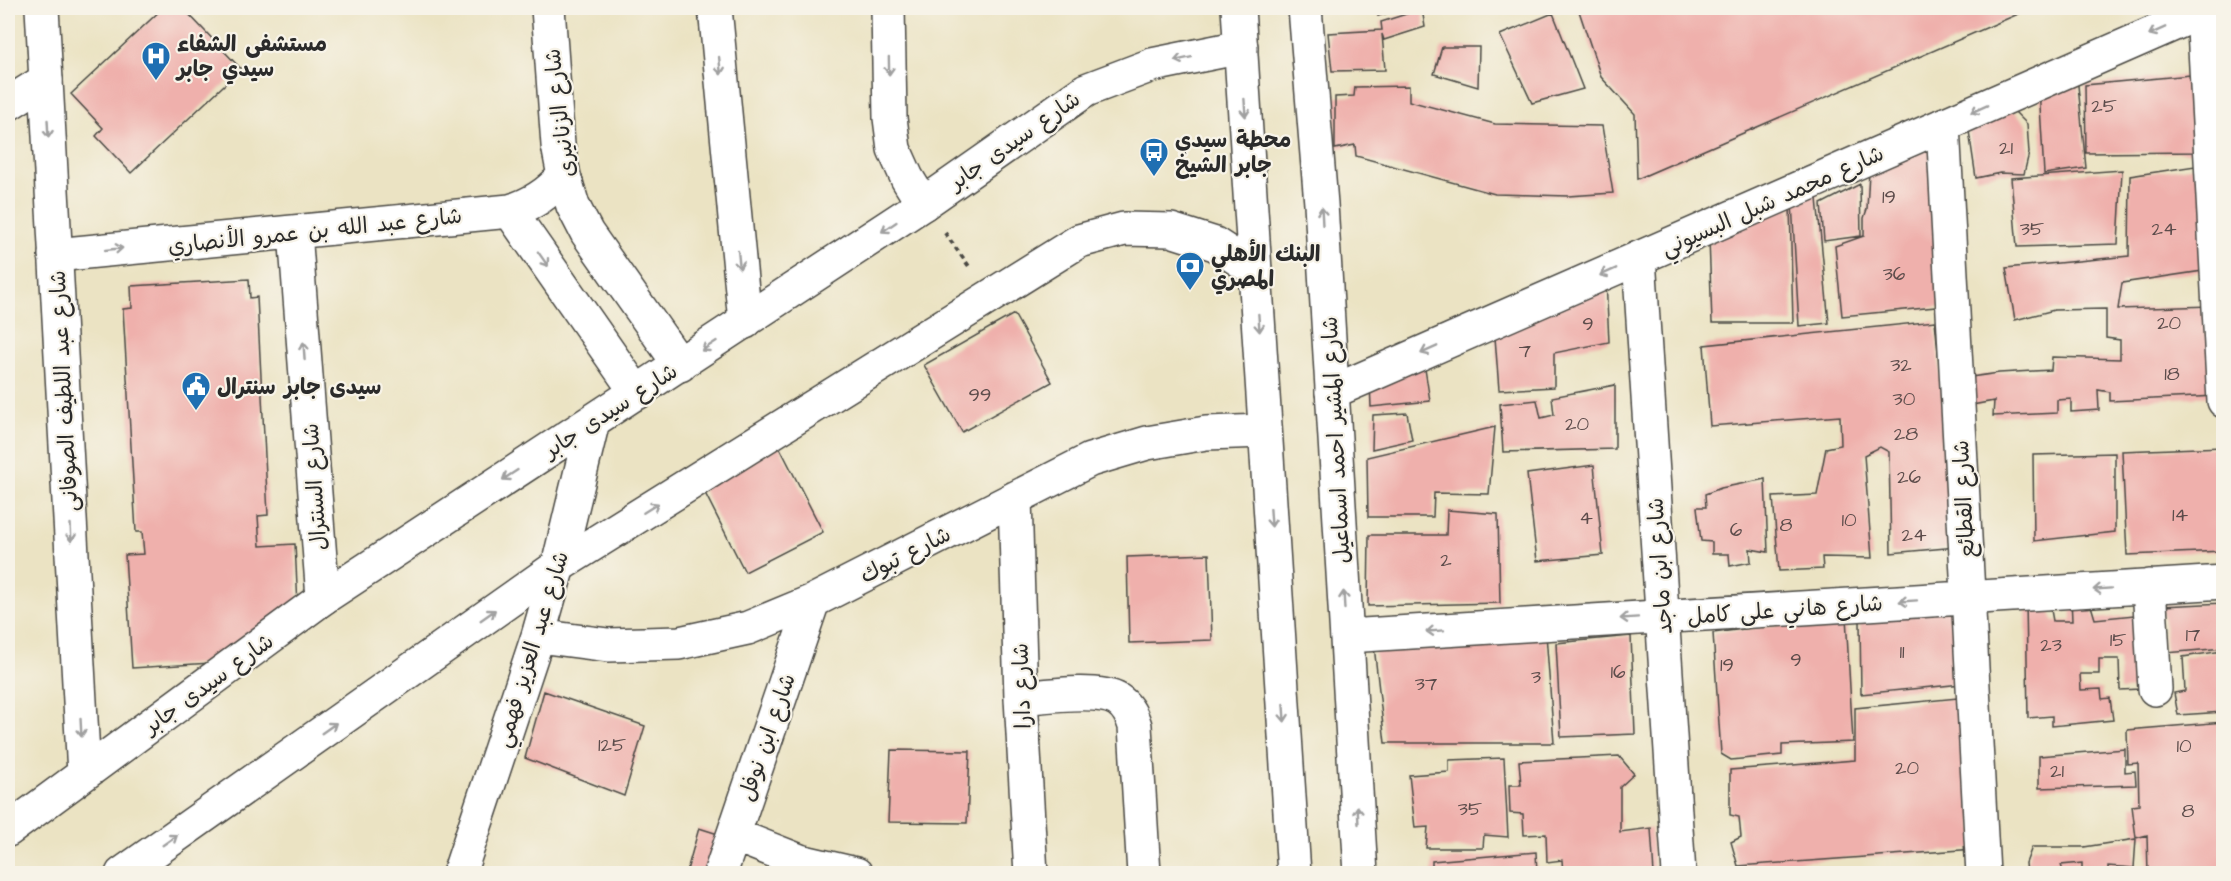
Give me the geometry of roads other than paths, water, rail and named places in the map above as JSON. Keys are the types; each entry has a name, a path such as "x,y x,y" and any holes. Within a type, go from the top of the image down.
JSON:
{"street":[{"name":"شارع عبد اللطيف الصوفانى","path":"42,8 84,774"},
{"name":"شارع الزنانيرى","path":"548,8 558,145 573,206 587,233 680,365"},
{"path":"715,8 745,322"},
{"path":"888,8 890,118 894,149 923,204"},
{"path":"1238,8 1294,873"},
{"name":"شارع المشير احمد اسماعيل","path":"1305,8 1321,204 1361,873"},
{"path":"2207,9 2223,401"},
{"name":"شارع محمد شبل البسيوني","path":"1332,392 2207,9"},
{"name":"شارع سيدى جابر","path":"8,830 323,598 923,204 1086,90 1152,66 1241,47"},
{"path":"8,104 46,80"},
{"name":"شارع القطائع","path":"1943,125 1983,873"},
{"name":"شارع عبد الله بن عمرو الأنصاري","path":"55,255 510,211 531,204 549,193 564,176"},
{"path":"510,211 637,393"},
{"path":"122,873 558,566 1079,241 1124,229 1171,230 1215,244 1255,270"},
{"name":"شارع السنترال","path":"295,232 323,598"},
{"name":"شارع ابن ماجد","path":"1639,258 1679,873"},
{"name":"شارع عبد العزيز فهمي","path":"459,873 538,636 558,566 593,421"},
{"name":"شارع تبوك","path":"538,636 608,645 679,643 747,627 813,601 1090,460 1147,443 1206,434 1265,431"},
{"name":"شارع دارا","path":"1015,498 1021,698 1021,872"},
{"name":"شارع هاني على كامل","path":"1347,636 2223,582"},
{"path":"2149,586 2154,689"},
{"name":"شارع ابن نوفل","path":"720,873 813,601"},
{"path":"1021,698 1096,693 1118,699 1126,706 1135,726 1144,873"},
{"path":"734,835 800,861 856,873"}],"place":[{"name":"مستشفى الشفاء سيدي جابر","path":"156,82"},
{"name":"محطة سيدي جابر الشيخ","path":"1154,178"},
{"name":"البنك الأهلي المصري","path":"1190,292"},
{"name":"سيدى جابر سنترال","path":"196,412"}]}
